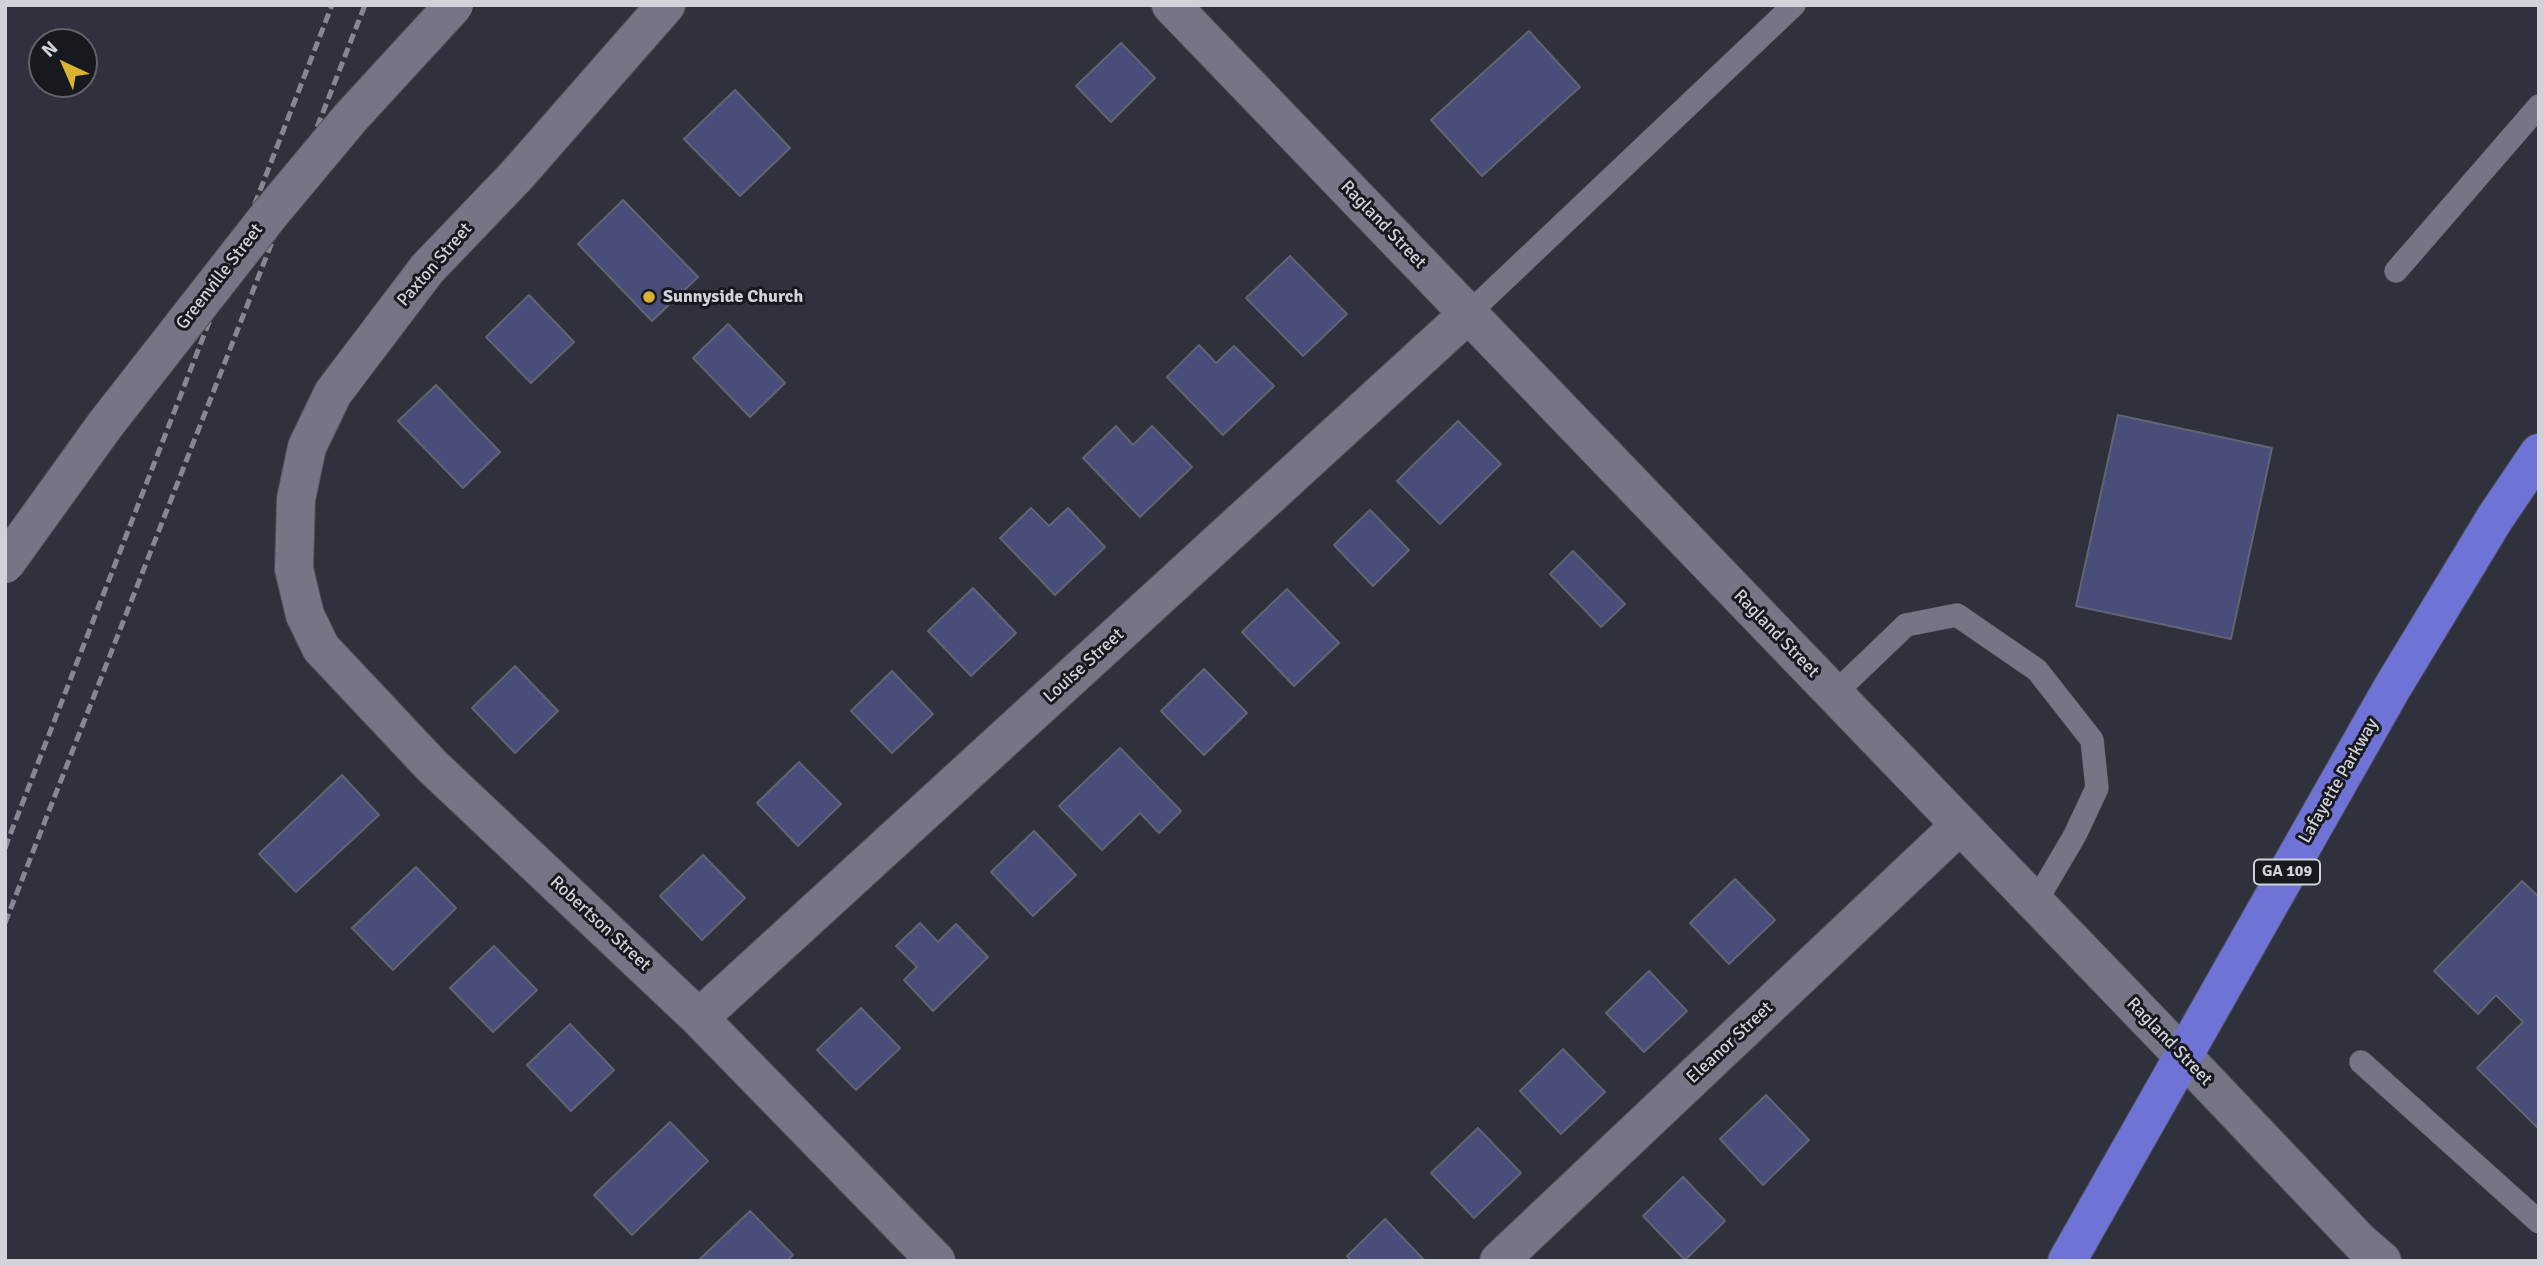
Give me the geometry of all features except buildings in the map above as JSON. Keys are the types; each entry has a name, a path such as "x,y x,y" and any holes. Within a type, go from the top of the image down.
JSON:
{"highway":[{"name":"Lafayette Parkway","path":"2067,1261 2392,688 2495,518 2539,453"}],"street":[{"name":"Greenville Street","path":"5,564 106,425 270,214 351,117 454,5"},
{"name":"Paxton Street","path":"294,569 296,499 301,473 307,447 333,393 427,270 517,175 666,5"},
{"name":"Ragland Street","path":"1171,5 2360,1242 2382,1261"},
{"name":"Louise Street","path":"699,1018 1468,314"},
{"name":"Robertson Street","path":"294,569 305,615 321,648 432,766 699,1018 936,1261"},
{"name":"Eleanor Street","path":"1499,1261 1960,825"}],"lane":[{"path":"1468,314 1794,5"},
{"path":"2396,271 2539,106"},
{"path":"1834,694 1906,625 1957,615 2037,670 2092,740 2097,788 2075,835 2035,903"},
{"path":"2361,1062 2539,1222"}],"railway":[{"path":"5,848 332,5"},
{"path":"5,923 365,5"}],"place":[{"name":"Sunnyside Church","path":"649,297"}]}
